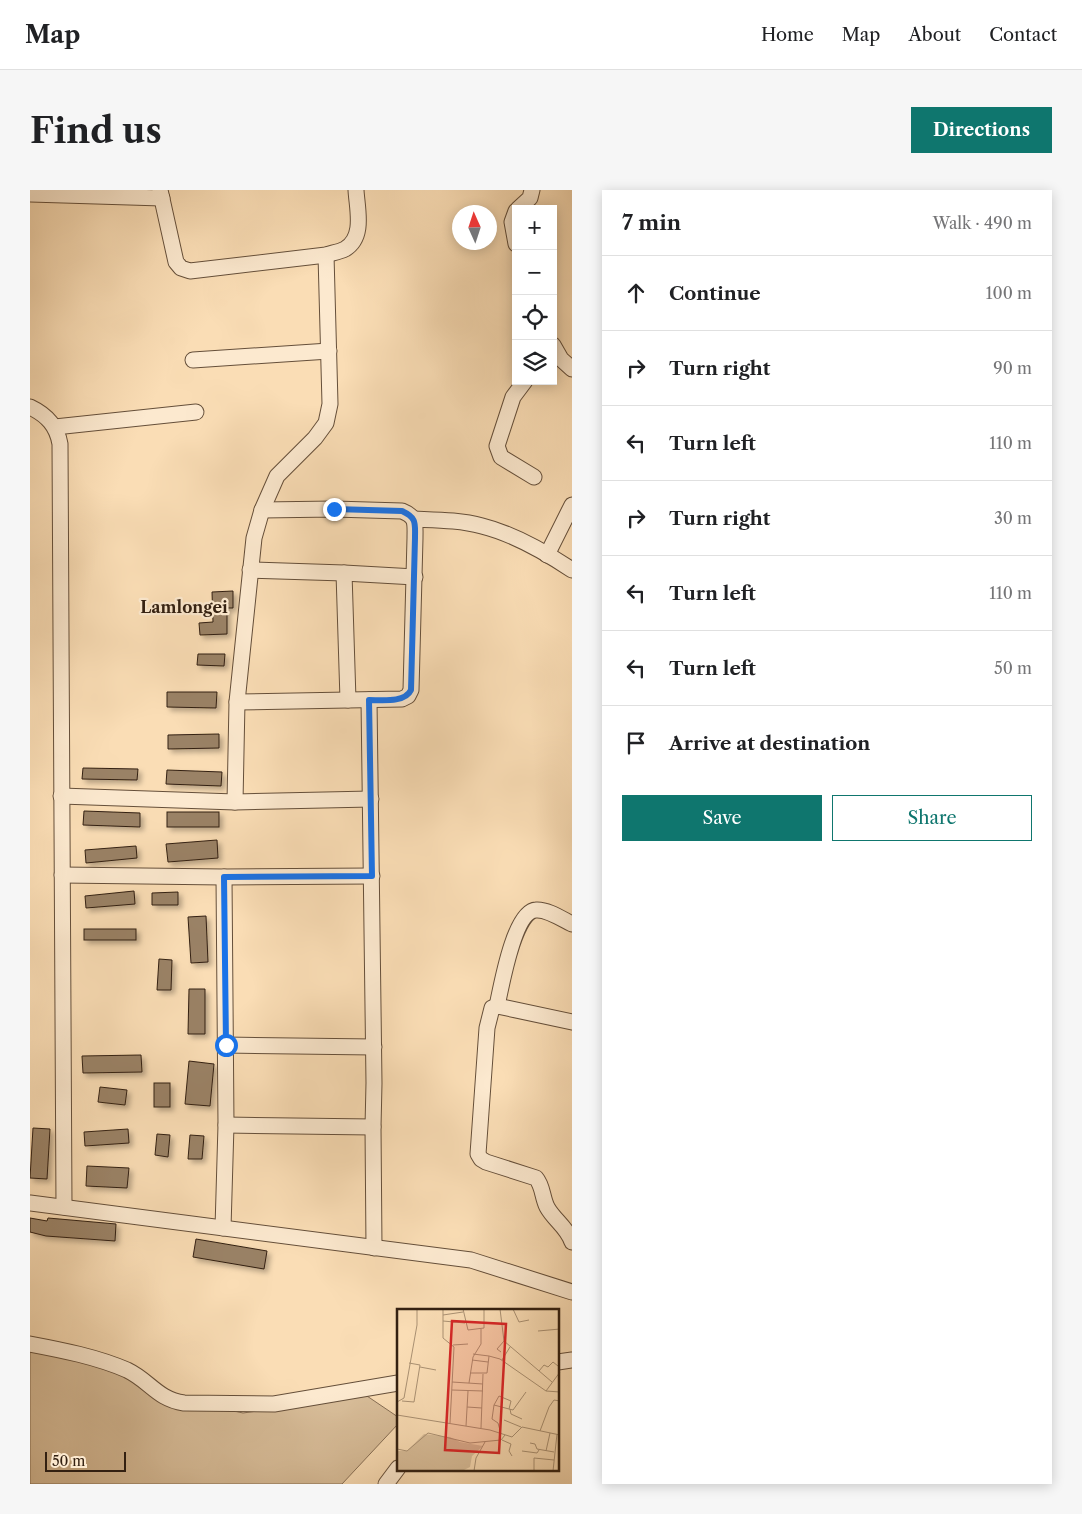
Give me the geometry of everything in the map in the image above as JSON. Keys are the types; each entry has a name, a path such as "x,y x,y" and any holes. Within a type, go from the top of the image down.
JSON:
{"street":[{"path":"30,194 161,194 176,262 181,268 190,271 326,255 345,249 355,240 359,229 356,190"},
{"path":"522,205 530,198 532,190"},
{"path":"235,802 237,702 254,538 262,510 277,476 315,438 326,423 330,404 326,255"},
{"path":"193,360 329,351"},
{"path":"522,385 513,397 497,446 501,457 534,477"},
{"path":"30,407 44,416 55,427 60,444 64,1207"},
{"path":"55,427 196,412"},
{"path":"547,555 572,506"},
{"path":"237,702 402,699 408,696 411,690 415,538 414,519 410,514 402,511 334,509 262,510"},
{"path":"414,519 451,520 483,526 510,536 572,570"},
{"path":"250,570 415,577"},
{"path":"344,573 348,700"},
{"path":"369,700 374,1047 372,1127 374,1248"},
{"path":"61,796 235,802 371,799"},
{"path":"62,875 372,876"},
{"path":"223,1228 226,1124 224,877"},
{"path":"497,1006 510,948 514,937 529,912 535,909 543,911 572,924"},
{"path":"572,1022 497,1006 492,1008 487,1028 478,1154 486,1162 536,1178 540,1182 547,1207 565,1228 572,1242"},
{"path":"226,1045 374,1047"},
{"path":"226,1124 372,1127"},
{"path":"30,1203 480,1262 572,1292"},
{"path":"30,1344 62,1350 119,1367 138,1377 162,1396 184,1403 274,1404 397,1383"},
{"path":"386,1484 397,1469"}],"shaded area":[{"path":"30,1346 70,1349 170,1397 243,1413 367,1396 397,1416 397,1425 342,1484 30,1484"}],"building":[{"path":"233,591 233,608 227,608 227,634 200,635 199,623 213,622 212,592"},
{"path":"198,654 225,654 224,666 197,665"},
{"path":"167,692 217,692 216,708 167,707"},
{"path":"219,734 219,748 168,749 168,735"},
{"path":"83,768 138,769 137,780 82,779"},
{"path":"167,770 222,772 221,786 166,784"},
{"path":"84,811 140,813 140,827 83,825"},
{"path":"167,812 219,812 219,827 167,827"},
{"path":"217,840 218,858 168,862 166,844"},
{"path":"136,846 137,858 86,863 85,850"},
{"path":"134,891 135,904 86,908 85,896"},
{"path":"178,892 178,905 152,905 152,893"},
{"path":"206,916 208,962 191,963 188,917"},
{"path":"84,929 136,929 136,940 84,940"},
{"path":"159,959 172,960 171,990 157,990"},
{"path":"189,989 205,989 205,1034 188,1034"},
{"path":"141,1055 142,1072 83,1073 82,1056"},
{"path":"189,1061 214,1064 210,1106 185,1104"},
{"path":"154,1083 170,1083 170,1107 154,1107"},
{"path":"100,1087 127,1090 125,1105 98,1102"},
{"path":"33,1128 50,1129 47,1179 30,1178"},
{"path":"128,1129 129,1143 85,1146 84,1132"},
{"path":"157,1134 170,1135 168,1157 155,1155"},
{"path":"190,1135 204,1136 202,1159 188,1159"},
{"path":"87,1166 129,1168 127,1188 86,1186"},
{"path":"30,1218 47,1221 48,1218 116,1224 115,1241 46,1236 30,1232"},
{"path":"196,1239 267,1251 264,1269 193,1257"}],"district":[{"name":"Lamlongei","path":"184,607"}],"route":[{"path":"226,1045 224,877 372,876 369,700 402,699 408,696 411,690 414,519 410,514 402,511 334,509"}]}
